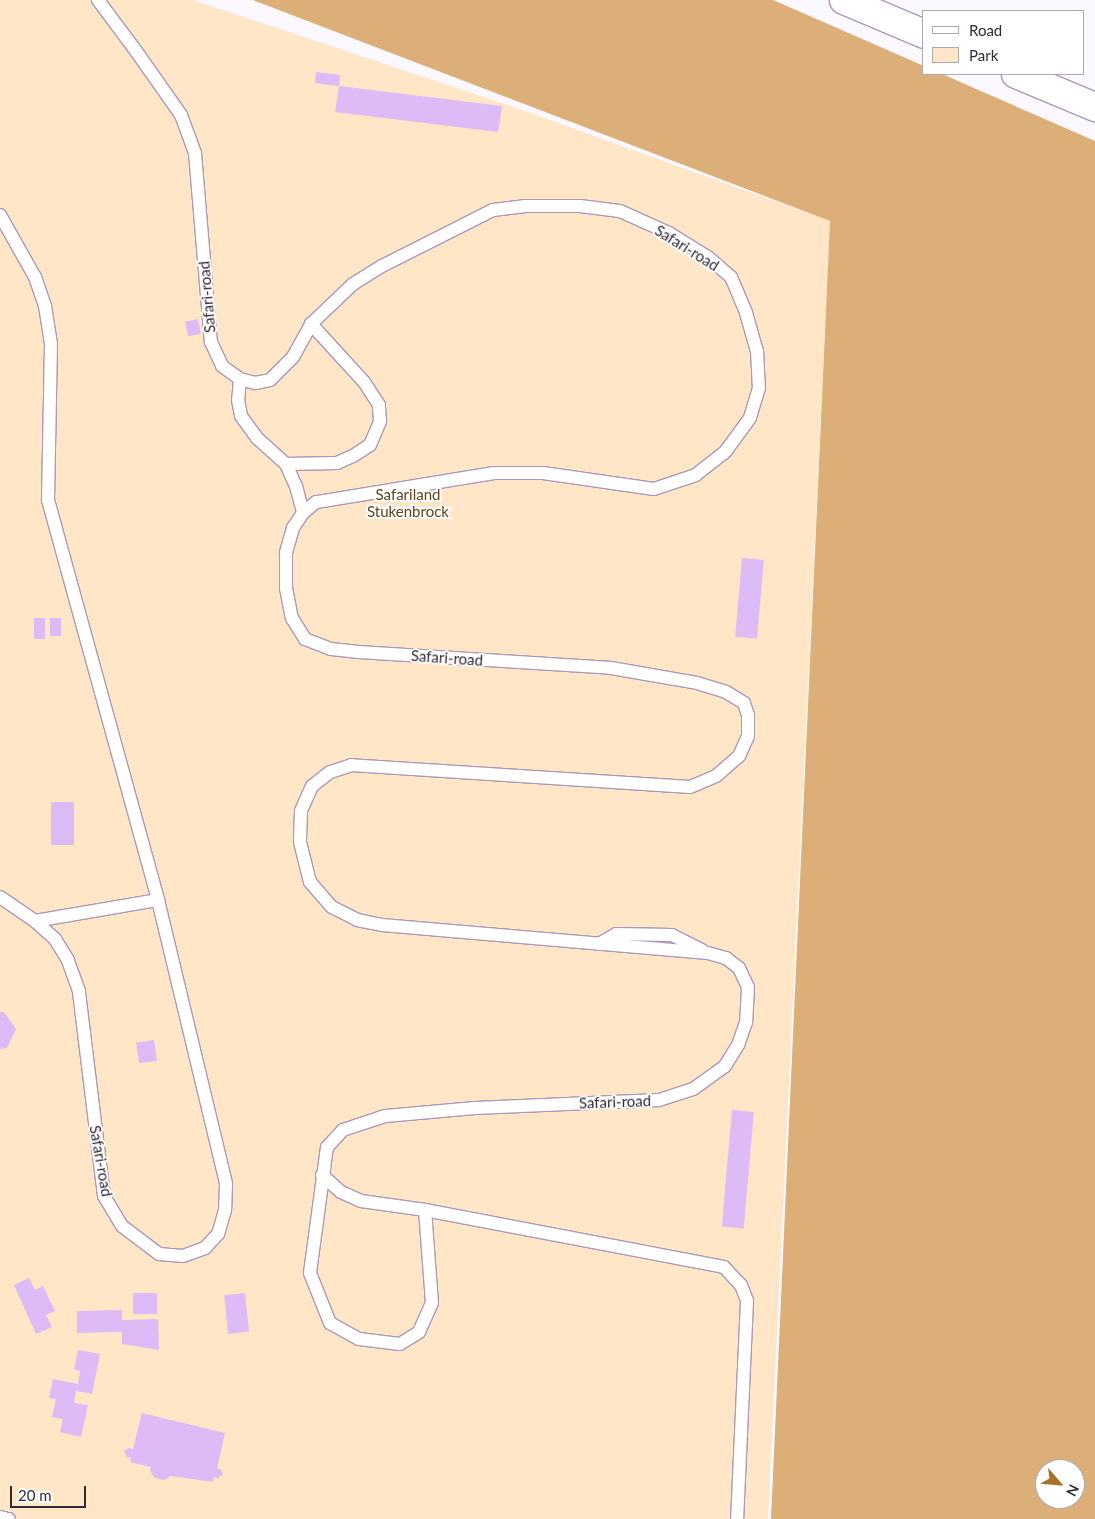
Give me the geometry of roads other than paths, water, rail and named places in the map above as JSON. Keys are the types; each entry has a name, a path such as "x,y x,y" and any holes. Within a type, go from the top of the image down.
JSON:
{"main road":[{"path":"844,0 922,33"},
{"path":"1018,75 1095,107"}],"lane":[{"name":"Safari-road","path":"98,0 181,116 195,153 211,342 222,366 240,379 255,382 270,380 293,357 311,324 353,284 374,270 493,210 524,206 580,206 620,211 669,233 709,258 731,277 746,313 757,351 759,388 750,418 725,452 696,474 654,489 543,473 494,473 316,502 303,512 293,528 286,553 286,588 292,618 305,639 331,648 360,652 611,668 697,683 726,692 744,703 748,715 748,736 739,756 716,776 690,787 352,765 330,772 312,786 301,811 300,842 310,882 332,907 358,920 382,925 708,953 726,958 739,968 748,987 746,1022 738,1045 725,1066 692,1089 659,1100 475,1108 385,1116 343,1130 327,1147 310,1273 330,1324 359,1339 400,1344 419,1332 432,1303 425,1210"},
{"name":"Safari-road","path":"0,216 35,277 45,306 51,344 48,500 158,900 226,1184 225,1210 218,1234 205,1248 183,1256 159,1254 122,1226 104,1196 79,991 68,960 54,939 35,921 0,897"},
{"path":"286,464 337,463 353,456 370,446 380,421 379,405 364,382 311,324"},
{"path":"240,379 238,400 241,416 257,438 286,464 296,486 303,512"},
{"path":"35,921 158,900"},
{"path":"322,1175 340,1192 361,1202 425,1210 724,1267 741,1285 747,1301 737,1519"},
{"path":"0,1517 9,1519"}],"park label":[{"name":"Safariland Stukenbrock","path":"408,502"}]}
